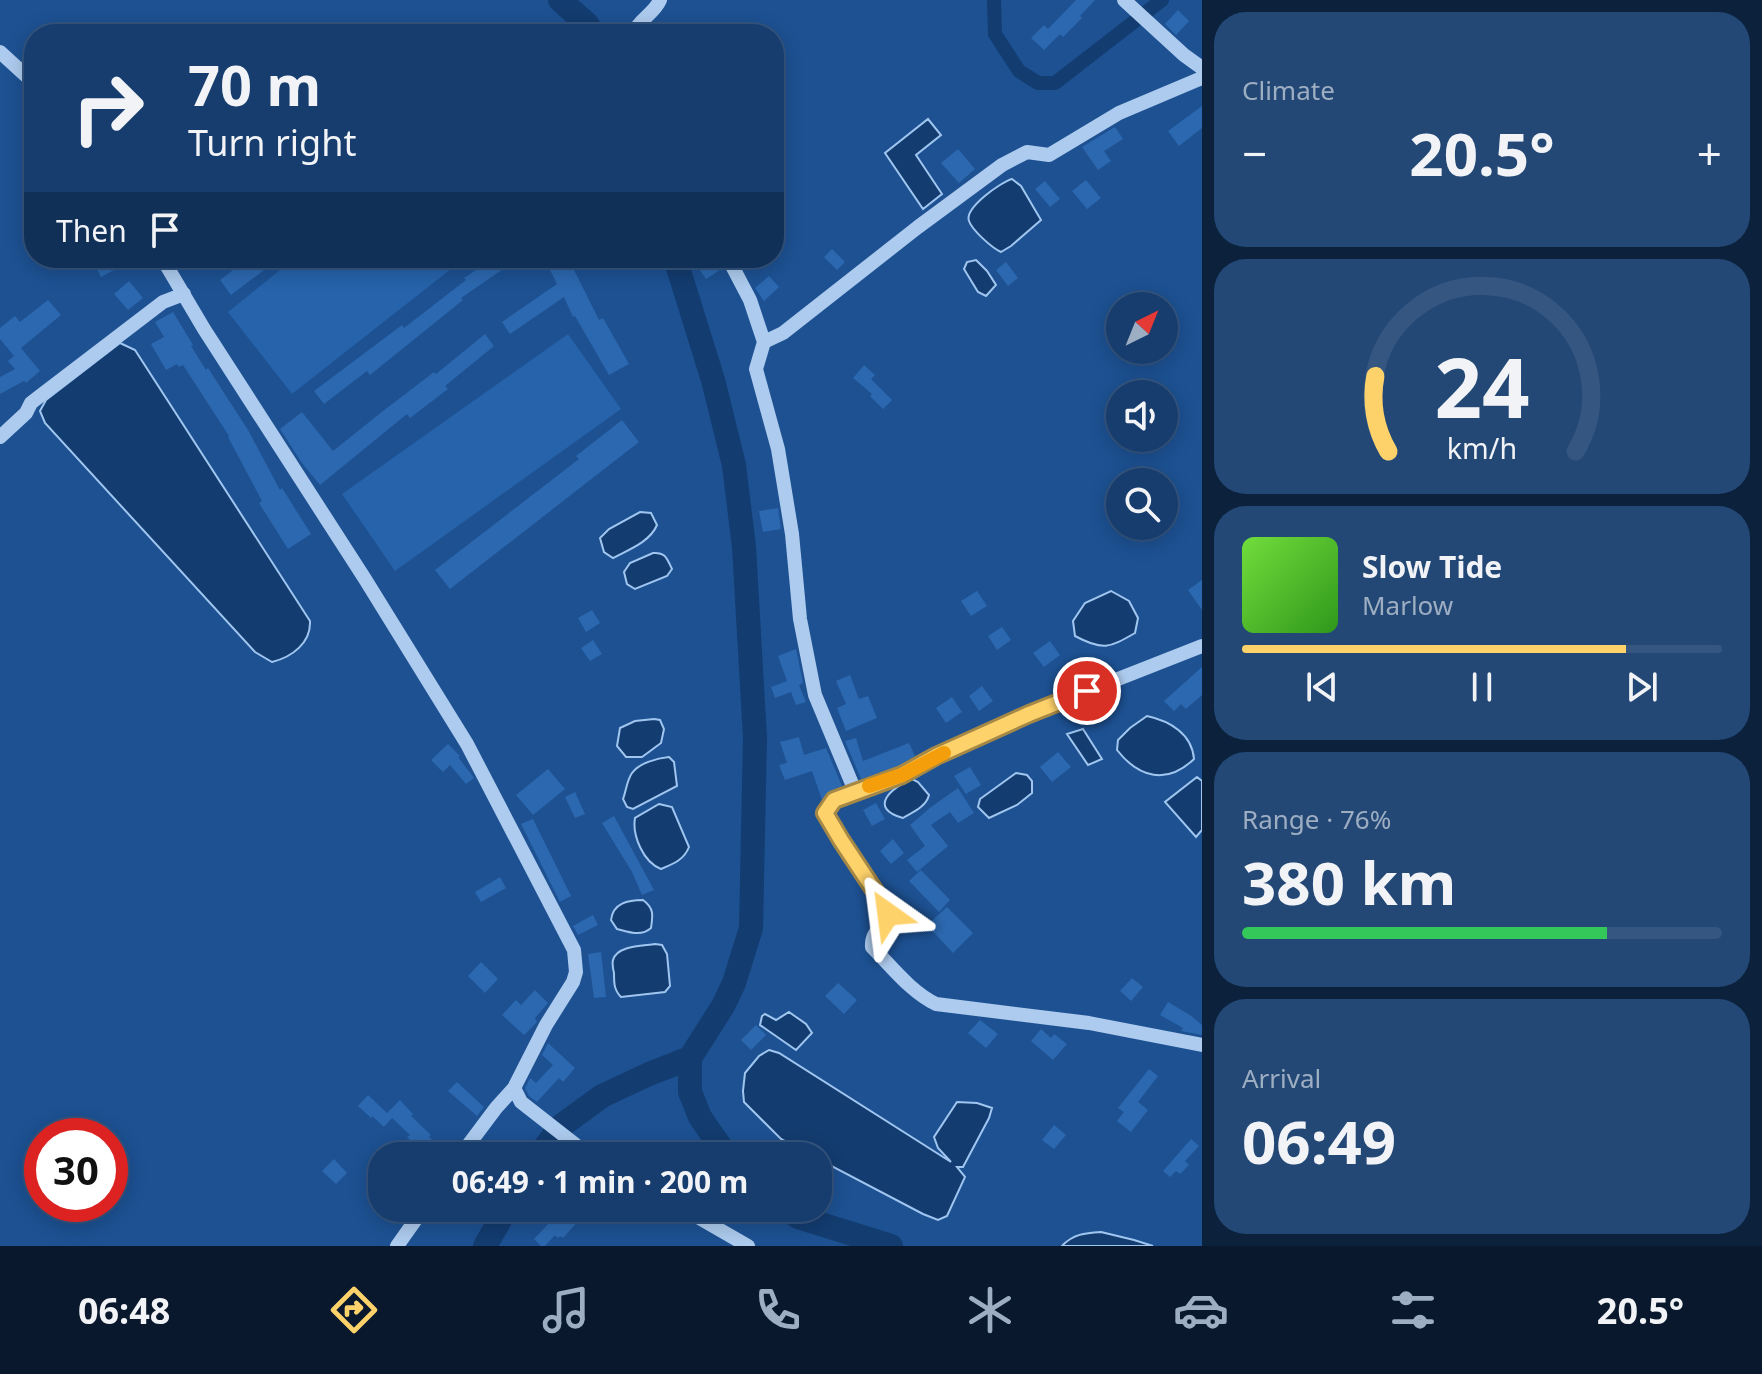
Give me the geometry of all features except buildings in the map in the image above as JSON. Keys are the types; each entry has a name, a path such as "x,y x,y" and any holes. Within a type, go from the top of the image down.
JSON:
{"street":[{"path":"638,24 660,0"},
{"path":"1124,0 1202,68"},
{"path":"0,52 24,74"},
{"path":"764,342 783,333 1002,165 1027,152 1049,155 1119,113 1202,78"},
{"path":"168,268 467,744 574,950 576,972 573,982 546,1025 514,1088 470,1142"},
{"path":"733,268 750,300 764,342 756,369 778,449 792,534 800,619 815,695 855,791"},
{"path":"0,437 40,396 163,302 184,294"},
{"path":"1202,646 1029,714 936,756 902,775 834,800 825,813 886,908 887,920 875,933 872,947 927,1000 936,1004 1089,1023 1202,1045"},
{"path":"514,1088 521,1102 571,1142"},
{"path":"397,1246 414,1222"},
{"path":"706,1222 748,1246"}],"shaded area":[{"path":"928,119 941,135 916,155 942,194 923,209 885,153"},
{"path":"1012,179 1021,186 1041,220 1001,252 978,234 969,216 984,196"},
{"path":"976,260 996,285 986,296 978,292 964,269 967,262"},
{"path":"283,268 452,268 292,394 228,312"},
{"path":"568,334 621,409 395,571 342,494"},
{"path":"120,343 135,350 310,621 304,642 287,657 272,662 255,652 45,423 40,411 46,400"},
{"path":"640,512 651,513 657,525 654,531 638,545 613,558 604,552 600,538 609,529"},
{"path":"653,553 667,559 672,569 667,576 635,589 627,584 624,572 630,563"},
{"path":"1111,591 1129,601 1138,618 1135,633 1106,646 1075,636 1073,621 1085,603"},
{"path":"1147,716 1164,721 1178,730 1189,742 1194,759 1174,772 1154,775 1135,767 1126,759 1117,750 1118,740"},
{"path":"660,720 664,729 661,743 642,757 626,757 617,746 620,728 635,721"},
{"path":"1083,729 1102,759 1088,765 1067,734"},
{"path":"669,757 674,762 677,786 633,809 627,807 623,799 635,769"},
{"path":"1016,773 1027,775 1032,781 1032,793 1017,805 989,818 978,807 980,799"},
{"path":"1197,777 1202,781 1202,830 1196,837 1165,802"},
{"path":"912,779 929,795 927,799 903,818 892,814 886,809 886,798"},
{"path":"659,804 672,807 689,847 681,858 661,869 644,854 637,840 635,825 635,818"},
{"path":"643,900 652,912 651,928 639,933 617,929 611,920 618,906"},
{"path":"662,945 667,954 670,986 665,992 621,997 614,983 613,960 616,955 625,949"},
{"path":"789,1012 806,1024 812,1033 796,1050 760,1025 765,1014 776,1020"},
{"path":"769,1050 779,1053 951,1162 938,1148 934,1137 957,1102 992,1108 963,1167 957,1167 965,1177 947,1216 938,1220 923,1214 832,1166 832,1142 786,1142 781,1139 744,1102 745,1073 759,1056"},
{"path":"1101,1232 1153,1246 1062,1246 1080,1235"}],"waterway":[{"path":"560,0 587,24"},
{"path":"994,0 995,34 1019,71 1038,83 1055,83 1162,0"},
{"path":"549,1142 561,1126 602,1096 690,1058 734,983 751,928 755,738 744,547 734,465 713,380 678,268"},
{"path":"690,1058 690,1092 700,1117 717,1142"},
{"path":"485,1246 499,1222"},
{"path":"814,1222 891,1246"}],"slow traffic":[{"path":"869,786 902,775 944,753"}],"route":[{"path":"888,914 825,813 834,800 902,775 936,756 1087,691"}]}
